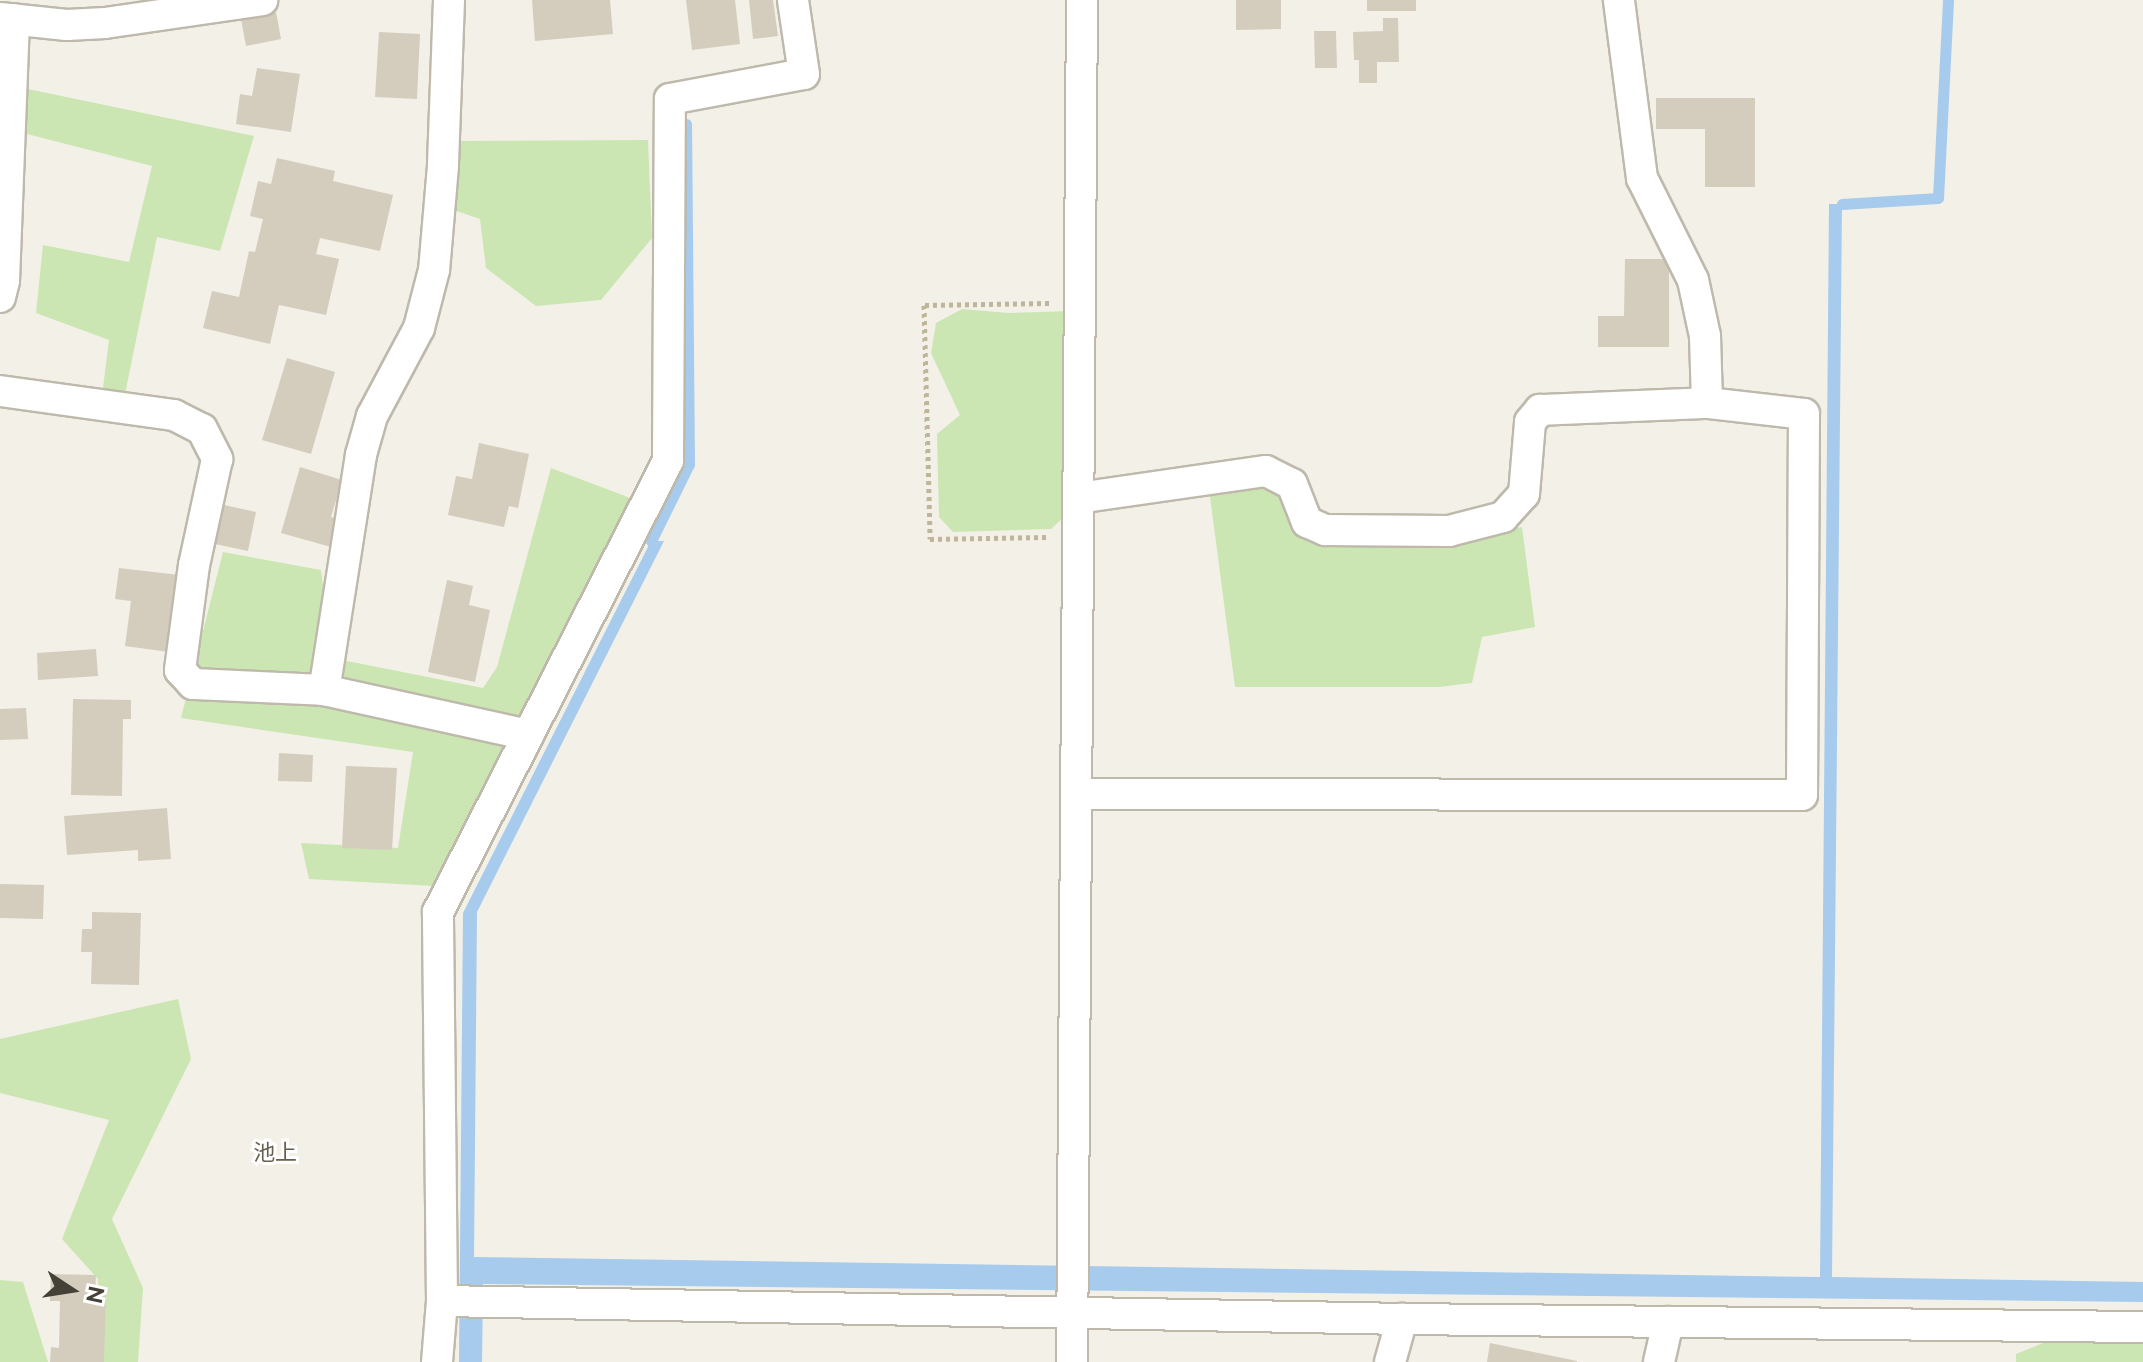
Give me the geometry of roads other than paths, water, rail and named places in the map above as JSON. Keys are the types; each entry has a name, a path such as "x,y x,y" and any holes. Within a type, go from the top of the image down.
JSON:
{"street":[{"path":"324,690 361,455 372,416 419,328 434,270 443,166 449,0"},
{"path":"437,1362 442,1301 438,912 668,461 670,99 804,74 793,0"},
{"path":"1072,1362 1082,0"},
{"path":"1619,0 1642,178 1693,280 1705,336 1707,403"},
{"path":"0,297 4,281 7,18 67,25 105,23 242,1"},
{"path":"0,391 174,415 202,429 217,459 194,565 180,670 193,684 324,690 528,735"},
{"path":"1076,794 1802,795 1804,414 1707,403 1540,410 1530,422 1524,494 1503,517 1449,531 1325,530 1307,522 1292,484 1266,471 1078,498"},
{"path":"442,1301 1402,1319 2143,1327"},
{"path":"1390,1362 1402,1319"},
{"path":"1659,1362 1668,1322"}],"water":[{"path":"1829,204 1842,204 1832,1277 2143,1282 2143,1302 483,1284 482,1362 459,1362 463,913 651,541 664,541 477,912 474,1257 1820,1277"}],"waterway":[{"path":"1842,204 1938,198 1948,0"},
{"path":"651,541 689,464 686,124"}],"district":[{"name":"池上","path":"275,1153"}]}
